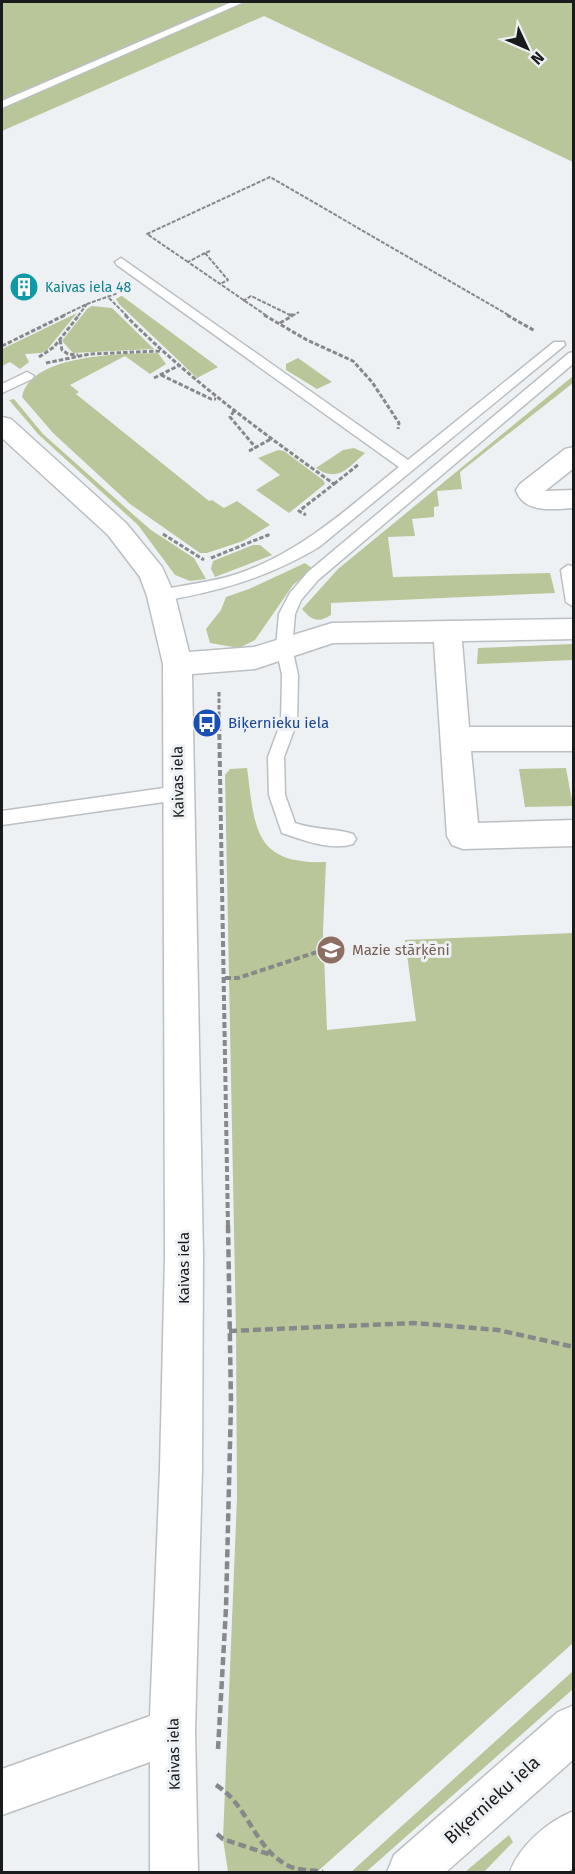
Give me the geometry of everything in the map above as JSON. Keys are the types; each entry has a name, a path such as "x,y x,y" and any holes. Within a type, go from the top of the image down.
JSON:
{"street":[{"name":"Kaivas iela","path":"2,425 117,529 152,574 161,596 177,664 184,1255 181,1469 172,1731 174,1872"},
{"path":"573,455 529,490 536,499 573,499"},
{"path":"177,664 255,658 332,633 573,629"},
{"path":"447,631 463,836 573,833"},
{"path":"455,738 573,740"},
{"name":"Biķernieku iela","path":"411,1872 573,1728"},
{"path":"2,1792 172,1731"},
{"path":"534,1872 573,1834"}],"lane":[{"path":"2,105 239,2"},
{"path":"121,262 408,467"},
{"path":"161,596 229,585 292,558 314,543 559,345"},
{"path":"347,838 310,836 288,828 277,795 276,757 289,722 290,675 284,647 287,614 295,597 313,576 573,356"},
{"path":"2,389 27,376"},
{"path":"568,570 573,602"},
{"path":"2,818 178,794"}],"path":[{"path":"304,522 310,518 299,511 369,455 398,437 399,423 381,399 371,380 354,362 334,349 310,341 243,301 147,234 270,177 559,345"},
{"path":"188,262 210,251"},
{"path":"205,254 228,280 219,285"},
{"path":"2,346 87,304 108,298 147,279"},
{"path":"243,301 251,296 292,316"},
{"path":"108,298 161,351 217,399 334,484"},
{"path":"36,361 36,358 50,350 60,339 87,304"},
{"path":"279,323 299,312"},
{"path":"60,339 62,350 68,354 161,351"},
{"path":"44,363 90,354"},
{"path":"154,378 178,366"},
{"path":"161,375 211,399 217,399"},
{"path":"234,411 230,417 256,448"},
{"path":"249,451 272,439"},
{"path":"155,529 204,561 214,588"},
{"path":"204,561 268,535 273,538"},
{"path":"225,978 238,978 323,950"},
{"path":"229,1331 414,1323 498,1330 573,1347"},
{"path":"216,1785 225,1790 239,1804 272,1856"},
{"path":"213,1831 223,1839 272,1856 290,1867 324,1872"}],"green space":[{"path":"2,2 573,2 573,162 264,16 2,131"},
{"path":"122,296 218,367 197,378 119,304 116,299"},
{"path":"92,306 112,308 154,349 73,353 62,341 87,309"},
{"path":"77,313 47,350 41,353 25,354 29,362 20,369 10,362 2,366 2,349"},
{"path":"158,353 166,364 150,374 125,356 70,385 79,392 76,394 209,501 212,500 224,508 237,501 270,525 243,541 207,553 200,553 130,504 53,433 22,397 29,383 42,372 60,364 102,356"},
{"path":"298,358 332,382 317,389 286,370 286,364"},
{"path":"573,376 573,383 460,472 462,489 437,491 439,506 434,507 434,517 412,519 415,536 388,537 393,577 550,573 555,593 331,603 331,615 318,620 311,618 302,609 338,569"},
{"path":"14,399 43,434 136,517 151,530 194,558 206,579 190,581 175,575 138,525 39,435 9,400"},
{"path":"354,448 365,453 342,472 331,474 316,468 343,450"},
{"path":"278,450 284,451 323,480 325,484 289,513 256,490 280,475 258,458"},
{"path":"253,545 260,545 272,555 215,577 211,569 213,561"},
{"path":"305,563 313,569 293,585 255,640 239,648 210,643 206,629 221,610 226,597"},
{"path":"573,644 573,660 477,664 478,648"},
{"path":"247,768 256,824 262,838 271,849 284,857 302,861 326,862 323,931 327,1030 416,1021 405,940 573,933 573,1643 317,1872 228,1872 223,1839 237,1498 225,775 230,769"},
{"path":"566,768 573,806 525,807 519,769"},
{"path":"573,1671 573,1689 366,1872 351,1872"},
{"path":"509,1835 513,1842 484,1872 465,1872"}],"place":[{"name":"Kaivas iela 48","path":"24,287"},
{"name":"Biķernieku iela","path":"207,723"},
{"name":"Mazie stārķēni","path":"331,950"}]}
